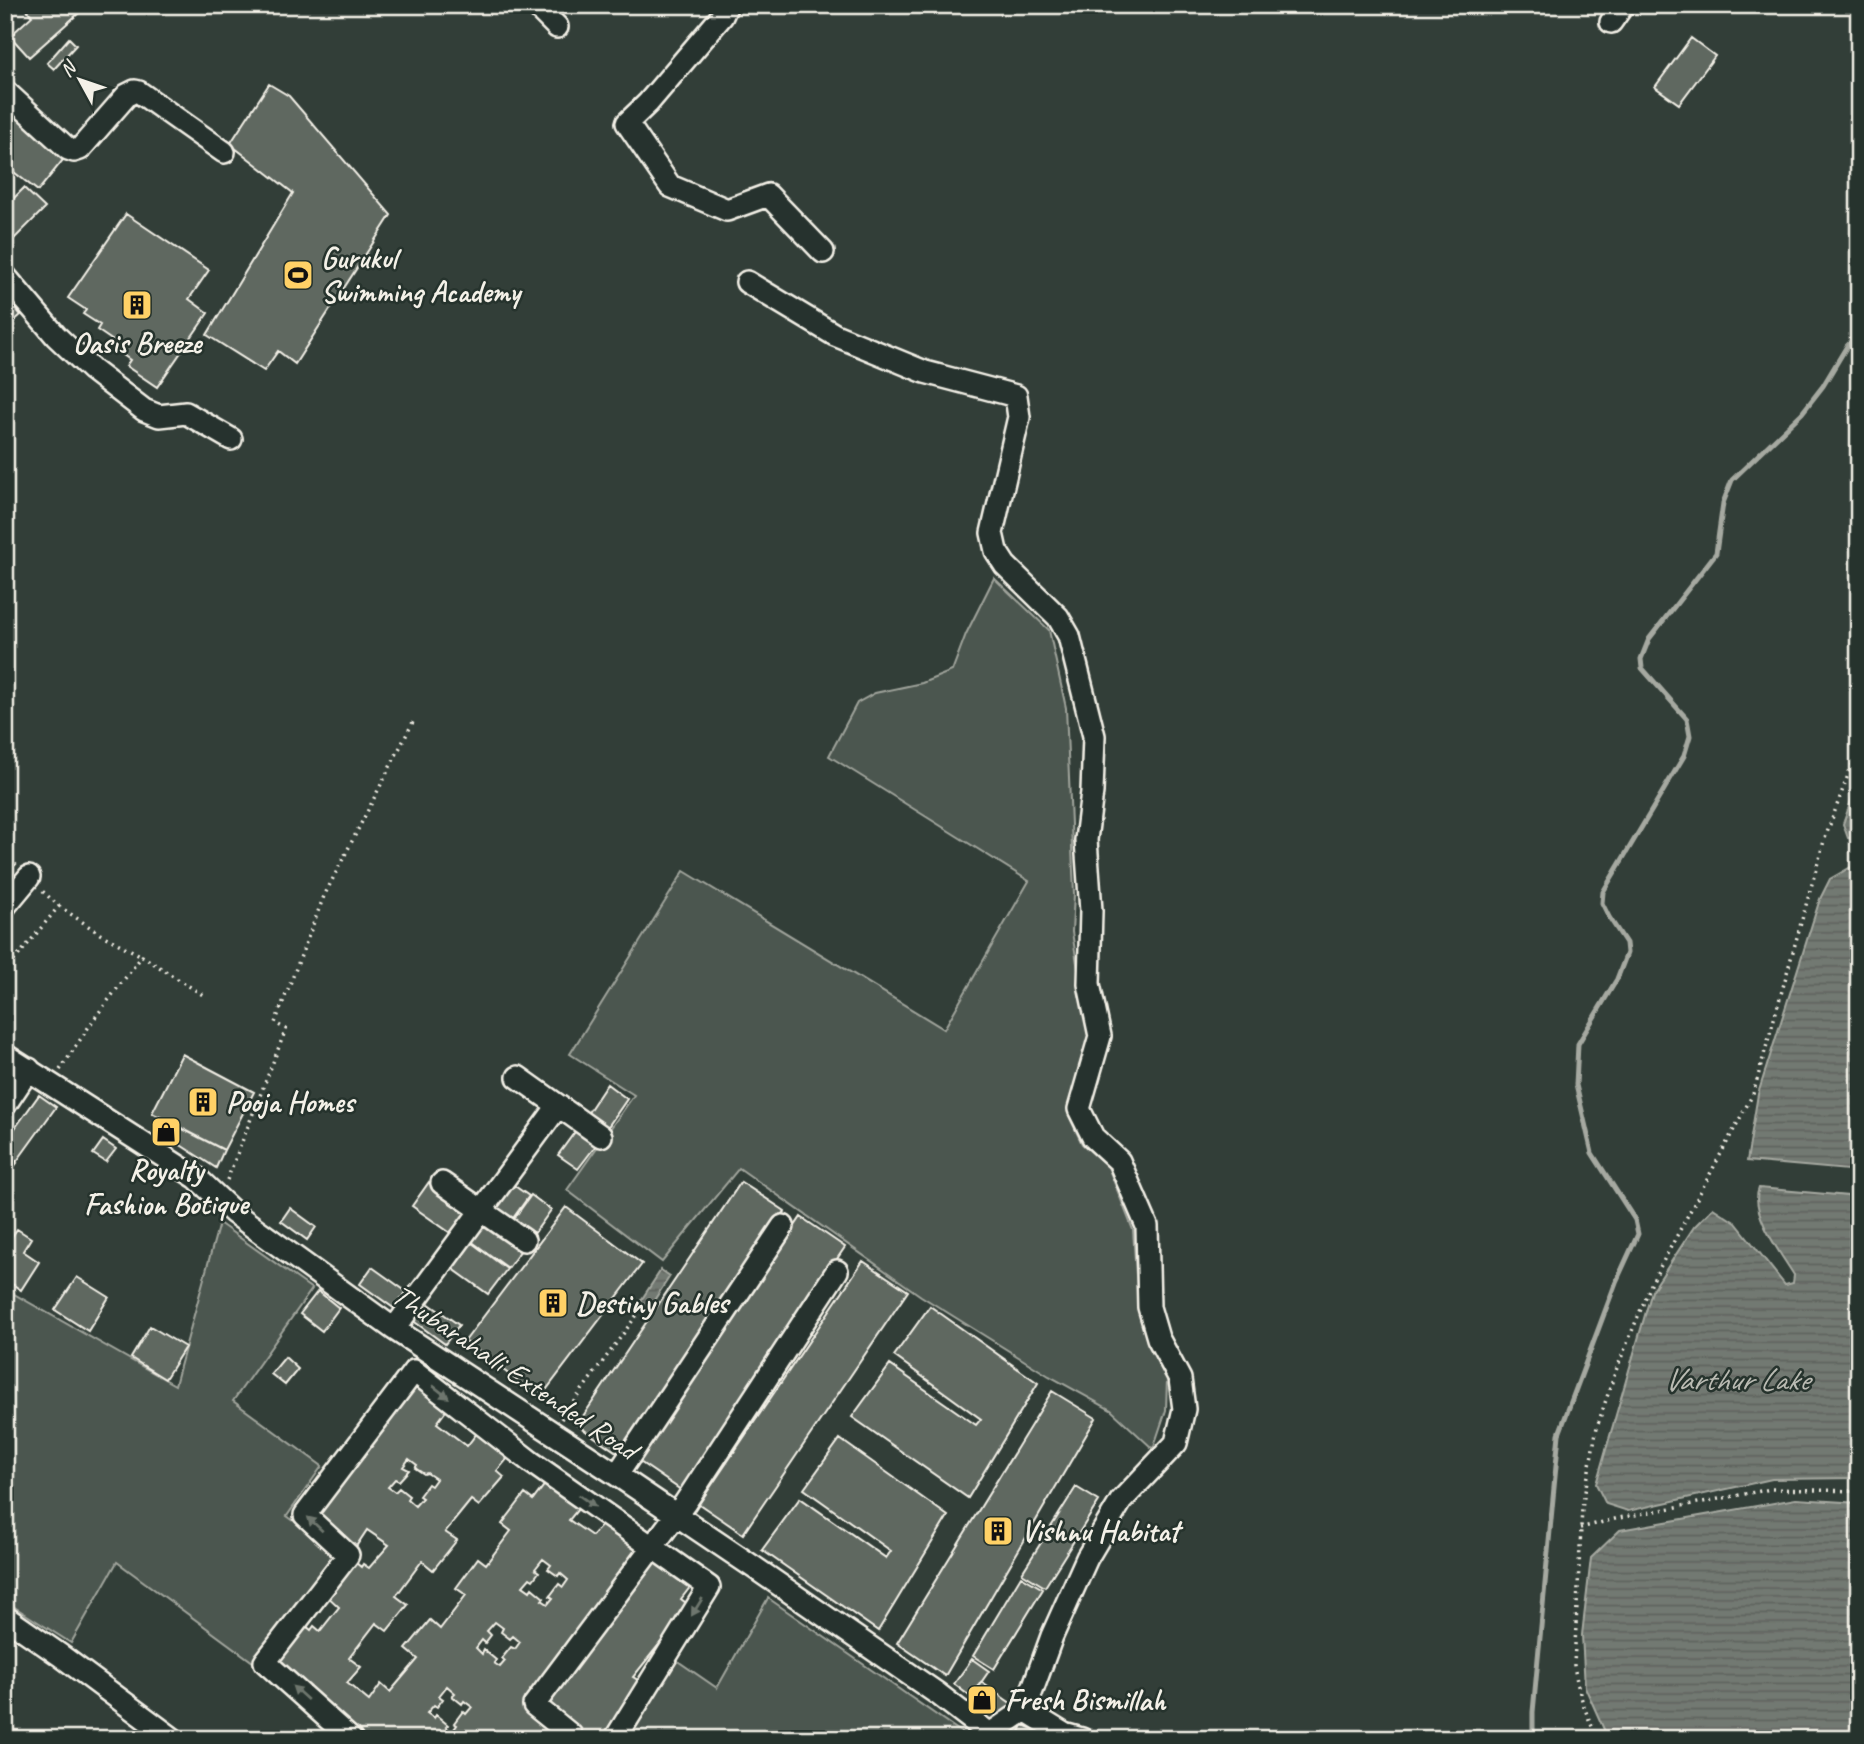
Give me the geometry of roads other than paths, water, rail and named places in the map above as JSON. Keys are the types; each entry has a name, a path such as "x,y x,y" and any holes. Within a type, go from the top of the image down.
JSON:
{"street":[{"path":"535,5 557,27"},
{"path":"727,5 722,16 648,103 627,123 670,186 727,210 768,195 823,252"},
{"path":"5,91 68,149 74,151 80,149 127,95 135,91 224,152"},
{"path":"5,276 56,336 144,410 159,416 186,414 231,439"},
{"path":"747,282 835,335 925,372 1016,396 1019,418 992,533 996,551 1005,565 1058,617 1069,636 1094,736 1092,792 1086,840 1091,911 1089,984 1100,1036 1079,1109 1093,1137 1119,1161 1147,1226 1150,1307 1158,1338 1180,1379 1184,1409 1175,1443 1121,1501 1087,1558 1052,1636 1025,1710 991,1736"},
{"path":"5,906 29,877"},
{"name":"Thubarahalli Extended Road","path":"5,1055 197,1178 234,1213 394,1329 676,1515 938,1694 991,1736"},
{"path":"5,1105 29,1069"},
{"path":"518,1077 601,1136"},
{"path":"394,1329 558,1106"},
{"path":"442,1183 524,1240"},
{"path":"617,1475 783,1226"},
{"path":"568,1739 571,1735 534,1705 676,1515 837,1271"},
{"path":"351,1739 265,1662 348,1555 305,1515 414,1371 527,1459 709,1587 615,1739"},
{"path":"527,1459 547,1429"},
{"path":"5,1617 146,1731 173,1739"},
{"path":"1025,1710 1064,1734 1082,1739"}],"water":[{"path":"1859,778 1859,839 1848,838 1843,824"},
{"path":"1851,867 1859,868 1859,1171 1747,1161 1758,1094 1820,899 1830,879"},
{"name":"Varthur Lake","path":"1759,1188 1859,1197 1859,1478 1772,1479 1628,1511 1606,1504 1596,1484 1652,1291 1694,1227 1713,1208 1736,1223 1785,1285 1793,1283 1794,1275 1762,1221 1757,1198"},
{"path":"661,1270 670,1276 647,1311 638,1305"},
{"path":"1796,1499 1859,1503 1859,1739 1610,1739 1585,1687 1582,1635 1591,1558 1620,1530"}],"waterway":[{"path":"1533,1739 1533,1712 1559,1434 1616,1282 1638,1234 1635,1220 1592,1153 1576,1085 1578,1044 1617,979 1627,953 1626,943 1602,903 1603,892 1684,756 1690,736 1687,719 1642,668 1641,659 1649,639 1716,553 1723,503 1732,480 1802,413 1823,386 1847,346 1859,334"}],"place":[{"name":"Gurukul Swimming Academy","path":"298,275"},
{"name":"Oasis Breeze","path":"137,305"},
{"name":"Pooja Homes","path":"203,1102"},
{"name":"Royalty Fashion Botique","path":"166,1132"},
{"name":"Destiny Gables","path":"553,1303"},
{"name":"Vishnu Habitat","path":"998,1531"},
{"name":"Fresh Bismillah","path":"982,1700"}]}
